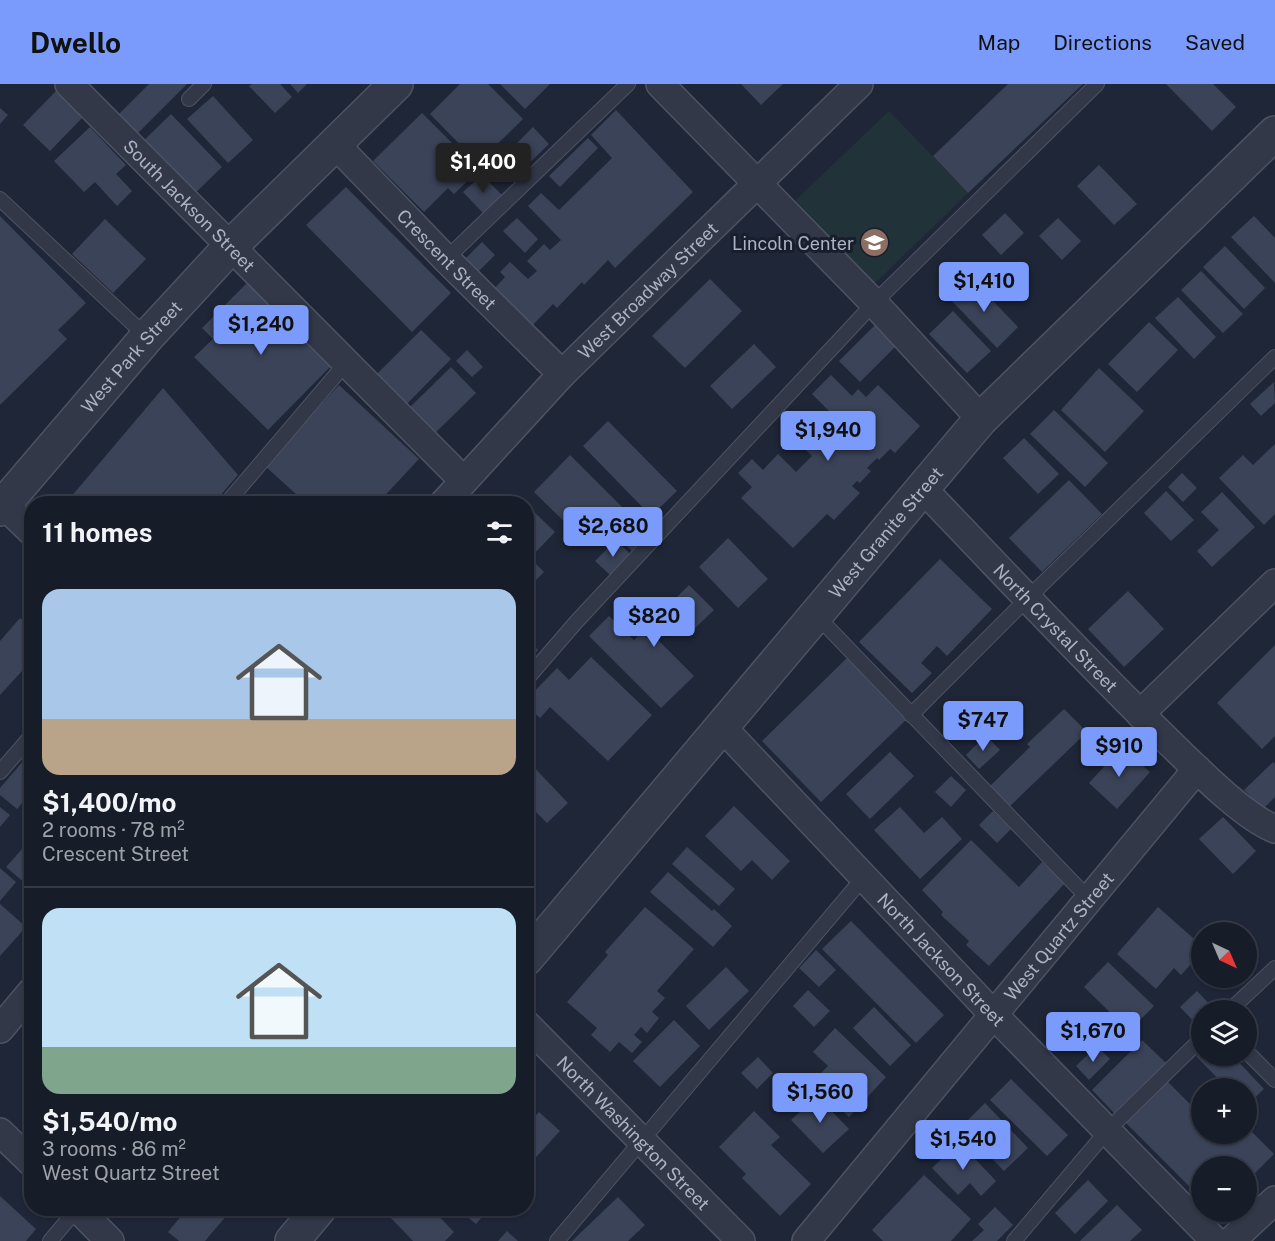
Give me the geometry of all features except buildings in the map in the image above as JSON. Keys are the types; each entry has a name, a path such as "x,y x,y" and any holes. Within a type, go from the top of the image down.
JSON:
{"street":[{"name":"South Jackson Street","path":"69,84 463,480"},
{"name":"West Park Street","path":"1,505 147,337 230,247 396,84"},
{"path":"660,84 874,303 981,419"},
{"name":"West Broadway Street","path":"450,496 562,374 859,84"},
{"name":"West Granite Street","path":"534,949 981,419 1275,133"},
{"name":"Crescent Street","path":"334,143 562,374"},
{"name":"North Crystal Street","path":"923,489 1140,714 1197,769 1261,823 1275,829"},
{"path":"1,505 24,525"},
{"path":"1140,714 1275,583"},
{"name":"North Jackson Street","path":"722,726 993,1014 1215,1241"},
{"name":"West Quartz Street","path":"806,1241 1197,769"},
{"path":"0,1029 24,1000"},
{"name":"North Washington Street","path":"534,1032 741,1241"},
{"path":"0,1132 24,1155"},
{"path":"1231,1241 1275,1200"},
{"path":"84,1216 110,1241"},
{"path":"292,1241 313,1216"}],"lane":[{"path":"189,99 204,84"},
{"path":"446,259 628,84"},
{"path":"534,671 585,613 874,303 1097,84"},
{"path":"0,199 147,337"},
{"path":"911,715 1275,357"},
{"path":"233,496 346,363"},
{"path":"816,615 1089,899"},
{"path":"0,772 24,744"},
{"path":"557,1241 864,877"},
{"path":"1241,1000 1275,968"},
{"path":"1014,1241 1107,1131 1191,1049"},
{"path":"1257,1062 1275,1080"},
{"path":"50,1241 71,1216"}],"shaded area":[{"path":"889,111 968,193 874,284 795,201"}],"place":[{"name":"Lincoln Center","path":"875,243"}]}
